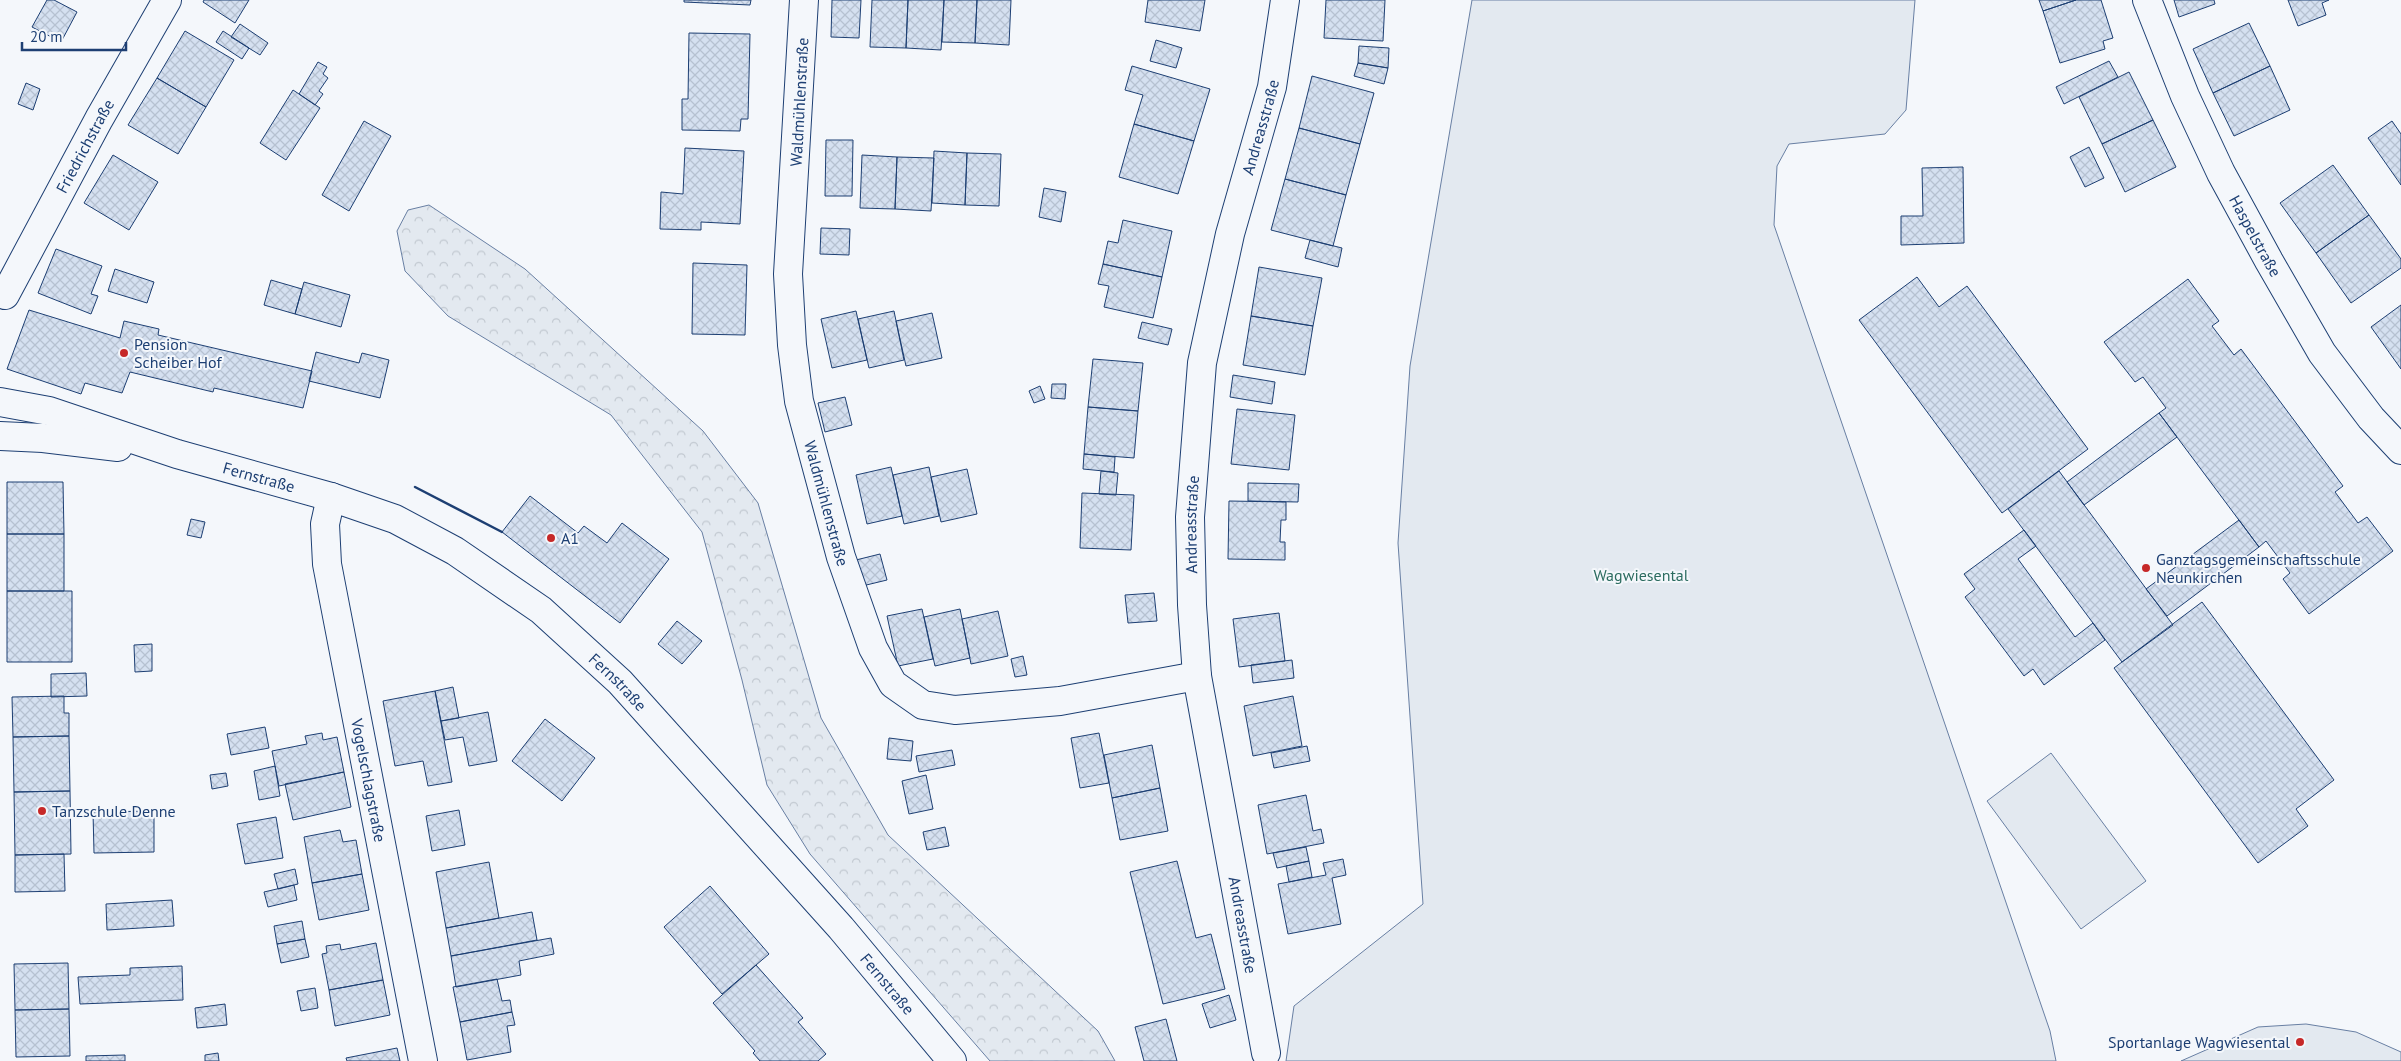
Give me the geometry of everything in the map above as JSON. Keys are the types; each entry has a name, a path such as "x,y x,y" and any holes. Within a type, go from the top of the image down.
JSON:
{"street":[{"name":"Friedrichstraße","path":"5,295 99,119 168,0"},
{"name":"Waldmühlenstraße","path":"804,0 788,274 792,345 798,392 841,557 873,648 893,684 923,704 955,710 1060,700 1197,676"},
{"name":"Andreasstraße","path":"1266,1053 1197,676 1192,605 1190,517 1202,363 1230,234 1272,87 1286,0"},
{"name":"Haspelstraße","path":"2147,0 2185,96 2217,164 2269,261 2322,353 2371,418 2401,450"},
{"name":"Fernstraße","path":"0,402 49,411 176,454 331,498 395,519 455,551 541,610 620,682 841,928 952,1061"},
{"name":"Fernstraße","path":"0,436 43,438 176,454"},
{"name":"Vogelschlagstraße","path":"331,498 325,524 327,564 423,1061"}],"green space":[{"name":"Wagwiesental","path":"1472,0 1915,0 1906,110 1885,134 1789,144 1777,166 1774,225 2050,1031 2056,1061 1286,1061 1294,1006 1423,904 1398,543 1410,366"},
{"path":"429,205 525,269 703,431 758,503 821,718 888,835 1098,1031 1115,1061 990,1061 810,854 767,785 742,680 702,532 611,415 448,316 405,271 397,231 408,210"},
{"path":"2051,753 2146,881 2081,929 1987,801"},
{"name":"Sportanlage Wagwiesental","path":"2306,1024 2356,1032 2401,1052 2401,1061 2181,1061 2258,1027"}],"building":[{"path":"47,0 54,0 77,12 61,42 32,27"},
{"path":"204,0 249,0 235,23 203,2"},
{"path":"684,0 751,0 750,5 684,2"},
{"path":"832,0 861,0 859,38 831,37"},
{"path":"872,0 908,0 906,48 870,47"},
{"path":"908,0 944,0 941,50 906,48"},
{"path":"944,0 977,0 975,43 942,42"},
{"path":"977,0 1011,0 1009,45 975,43"},
{"path":"1148,0 1205,0 1200,31 1145,22"},
{"path":"1326,0 1385,0 1383,41 1324,38"},
{"path":"2039,0 2076,0 2043,11"},
{"path":"2076,0 2101,0 2113,38 2103,41 2105,49 2060,63 2043,11"},
{"path":"2174,0 2214,0 2215,4 2179,17"},
{"path":"2288,0 2329,0 2322,3 2326,15 2298,26"},
{"path":"2249,23 2270,66 2213,93 2193,49"},
{"path":"240,24 268,43 260,55 231,37"},
{"path":"185,31 234,60 206,107 157,78"},
{"path":"223,31 249,48 242,59 216,42"},
{"path":"689,33 750,34 748,119 741,119 740,131 682,130 682,99 688,99"},
{"path":"1156,40 1182,48 1176,68 1150,61"},
{"path":"1359,46 1389,48 1388,68 1358,63"},
{"path":"2109,61 2118,77 2064,104 2056,87"},
{"path":"318,62 327,67 323,74 328,78 319,91 323,94 315,105 299,94"},
{"path":"1358,63 1388,68 1384,84 1354,76"},
{"path":"1132,66 1210,89 1194,141 1134,124 1143,95 1125,90"},
{"path":"2270,66 2290,110 2234,136 2213,93"},
{"path":"2129,72 2153,120 2102,144 2079,97"},
{"path":"1312,76 1374,93 1360,144 1299,128"},
{"path":"157,78 206,107 178,154 128,125"},
{"path":"26,83 40,89 33,110 18,104"},
{"path":"293,90 320,108 286,160 260,143"},
{"path":"2153,120 2176,167 2125,192 2102,144"},
{"path":"364,121 391,136 349,211 322,195"},
{"path":"2392,121 2401,134 2401,185 2368,138"},
{"path":"1134,124 1194,141 1178,194 1119,177"},
{"path":"1299,128 1360,144 1346,195 1285,179"},
{"path":"826,140 853,140 852,196 825,196"},
{"path":"2089,147 2104,178 2085,187 2070,157"},
{"path":"685,148 744,151 740,224 701,222 701,230 660,229 661,192 683,194"},
{"path":"934,151 967,153 965,205 932,203"},
{"path":"967,153 1001,154 999,206 965,205"},
{"path":"113,155 158,182 129,230 84,203"},
{"path":"862,155 897,157 895,209 860,208"},
{"path":"897,157 934,158 931,211 895,209"},
{"path":"2333,165 2369,215 2316,253 2280,203"},
{"path":"1963,167 1964,243 1901,245 1901,216 1923,216 1922,168"},
{"path":"1285,179 1346,195 1333,246 1271,230"},
{"path":"1044,188 1066,192 1061,222 1039,217"},
{"path":"2369,215 2401,259 2401,268 2351,303 2316,253"},
{"path":"1123,220 1172,231 1162,277 1103,264 1108,241 1118,243"},
{"path":"821,228 850,229 849,255 820,254"},
{"path":"1310,240 1342,248 1338,267 1305,258"},
{"path":"56,249 102,266 91,294 98,296 91,314 38,293"},
{"path":"693,263 747,265 745,335 692,334"},
{"path":"1103,264 1162,277 1153,318 1104,307 1109,286 1098,284"},
{"path":"1259,267 1322,278 1313,326 1251,316"},
{"path":"115,269 154,282 147,303 108,291"},
{"path":"1917,277 1939,307 1967,286 2088,449 2002,513 1859,320"},
{"path":"2188,279 2219,321 2212,326 2234,355 2241,349 2343,486 2335,492 2358,523 2367,517 2393,551 2309,614 2283,579 2290,573 2266,541 2259,547 2159,413 2166,408 2143,377 2135,382 2104,342"},
{"path":"271,280 302,289 295,314 264,305"},
{"path":"304,282 350,295 341,327 295,314"},
{"path":"2401,305 2401,369 2371,327"},
{"name":"Pension Scheiber Hof","path":"29,310 120,338 124,321 159,329 158,335 312,371 303,408 214,388 213,392 130,372 122,393 85,383 81,394 7,369"},
{"path":"856,311 867,360 832,368 821,319"},
{"path":"894,311 904,360 869,368 858,319"},
{"path":"932,313 942,358 906,366 896,321"},
{"path":"1251,316 1313,326 1305,375 1243,365"},
{"path":"1142,322 1172,329 1168,345 1138,338"},
{"path":"316,352 359,363 362,353 389,360 380,398 309,381"},
{"path":"1093,359 1143,363 1138,411 1088,407"},
{"path":"1233,375 1275,382 1272,404 1230,397"},
{"path":"1052,384 1066,384 1065,399 1051,398"},
{"path":"1040,386 1045,399 1034,403 1029,391"},
{"path":"845,397 852,425 825,432 818,403"},
{"path":"1088,407 1138,411 1134,458 1084,454"},
{"path":"1237,409 1295,415 1289,470 1231,464"},
{"path":"2159,413 2177,437 2084,505 2067,482"},
{"path":"1084,454 1115,457 1114,472 1083,469"},
{"path":"891,467 902,516 867,524 856,475"},
{"path":"929,467 939,516 904,524 893,475"},
{"path":"967,469 977,514 941,522 931,477"},
{"path":"1101,471 1118,473 1116,495 1099,494"},
{"path":"2059,471 2173,625 2122,662 2008,509"},
{"path":"7,482 63,482 64,534 7,534"},
{"path":"1248,483 1299,484 1298,502 1248,501"},
{"path":"1082,493 1134,495 1131,550 1080,548"},
{"path":"530,496 578,533 584,526 607,543 622,523 669,559 620,623 502,532"},
{"path":"1229,501 1286,502 1286,520 1281,520 1280,542 1285,542 1285,560 1228,559"},
{"path":"191,519 205,522 201,538 187,535"},
{"path":"2239,520 2259,547 2167,616 2146,589"},
{"path":"2024,530 2036,546 2018,559 2075,637 2093,623 2105,640 2044,685 2033,669 2024,676 1965,597 1975,589 1964,574"},
{"path":"7,534 64,534 64,591 7,591"},
{"path":"880,554 887,580 858,587 852,561"},
{"path":"7,591 72,591 72,662 7,662"},
{"path":"1154,593 1157,621 1128,623 1125,595"},
{"path":"2202,602 2334,780 2296,809 2308,826 2258,863 2114,668"},
{"path":"922,609 933,659 898,666 887,616"},
{"path":"960,609 970,658 935,666 924,617"},
{"path":"998,611 1008,656 971,664 962,619"},
{"path":"1279,613 1285,661 1239,667 1233,619"},
{"path":"677,621 702,641 682,664 658,644"},
{"path":"152,644 152,671 135,672 134,645"},
{"path":"1023,656 1027,675 1015,677 1011,659"},
{"path":"1292,660 1294,678 1253,683 1251,665"},
{"path":"86,673 87,696 51,697 51,674"},
{"path":"453,687 459,718 441,721 435,691"},
{"path":"435,691 452,782 428,786 423,761 395,766 383,701"},
{"path":"64,696 64,713 69,713 69,736 13,737 12,697"},
{"path":"1293,696 1302,746 1253,756 1244,706"},
{"path":"488,712 497,761 469,766 463,737 445,740 441,721"},
{"path":"545,719 595,758 562,801 512,761"},
{"path":"265,727 269,748 231,755 227,734"},
{"path":"322,733 323,740 337,737 344,772 279,786 272,751 307,744 305,736"},
{"path":"1099,733 1109,783 1080,788 1071,738"},
{"path":"69,736 70,791 14,792 13,737"},
{"path":"889,738 913,741 911,761 887,759"},
{"path":"1152,745 1160,788 1112,798 1104,755"},
{"path":"1307,746 1310,761 1274,768 1271,753"},
{"path":"952,750 955,765 919,772 916,756"},
{"path":"275,766 280,796 259,800 254,771"},
{"path":"344,772 351,807 293,820 285,784"},
{"path":"226,773 228,786 212,789 210,775"},
{"path":"926,775 933,809 909,814 902,781"},
{"path":"1160,788 1168,831 1120,840 1112,798"},
{"name":"Tanzschule Denne","path":"70,791 71,854 15,855 14,792"},
{"path":"1306,795 1313,831 1321,829 1324,843 1267,854 1258,805"},
{"path":"459,810 465,845 432,851 426,816"},
{"path":"154,811 154,852 94,853 93,812"},
{"path":"276,817 283,858 245,864 237,824"},
{"path":"945,827 949,846 927,850 923,832"},
{"path":"340,830 343,842 356,840 362,874 312,883 304,837"},
{"path":"1306,847 1309,861 1277,868 1273,853"},
{"path":"64,854 65,891 15,892 15,855"},
{"path":"1343,859 1346,875 1332,878 1341,924 1288,934 1278,884 1326,875 1323,863"},
{"path":"1177,861 1196,938 1211,934 1225,989 1163,1004 1130,872"},
{"path":"1309,861 1312,877 1289,882 1286,866"},
{"path":"489,862 499,918 446,928 436,872"},
{"path":"295,869 298,884 278,889 274,874"},
{"path":"362,874 369,910 319,920 312,883"},
{"path":"294,885 297,900 268,907 264,892"},
{"path":"710,886 769,954 722,994 664,927"},
{"path":"172,900 174,926 107,930 106,904"},
{"path":"532,912 537,940 451,956 446,928"},
{"path":"302,921 305,939 277,944 274,926"},
{"path":"551,938 554,954 519,961 521,975 456,987 451,956"},
{"path":"305,939 309,957 281,963 277,944"},
{"path":"376,943 383,980 329,990 322,954 327,953 326,946 340,944 341,950"},
{"path":"68,963 69,1009 15,1010 14,964"},
{"path":"756,965 803,1018 798,1022 826,1054 818,1061 760,1061 753,1053 755,1051 713,1003"},
{"path":"182,966 183,1000 80,1004 78,977 130,975 130,968"},
{"path":"497,979 502,1001 510,1000 512,1012 460,1022 453,987"},
{"path":"383,980 390,1015 335,1026 329,990"},
{"path":"315,988 318,1008 301,1011 297,991"},
{"path":"1229,995 1236,1020 1210,1028 1202,1004"},
{"path":"225,1004 227,1025 197,1028 195,1008"},
{"path":"69,1009 70,1056 16,1057 15,1010"},
{"path":"512,1012 515,1025 507,1026 511,1052 467,1060 460,1022"},
{"path":"1166,1019 1177,1061 1144,1061 1135,1027"},
{"path":"397,1048 400,1061 347,1061 346,1058"},
{"path":"218,1053 219,1061 205,1061 205,1055"},
{"path":"125,1055 125,1061 86,1061 86,1056"}],"wall":[{"path":"415,487 502,532"}],"place":[{"name":"Pension Scheiber Hof","path":"124,353"},
{"name":"A1","path":"551,538"},
{"name":"Ganztagsgemeinschaftsschule Neunkirchen","path":"2146,568"},
{"name":"Tanzschule Denne","path":"42,811"},
{"name":"Sportanlage Wagwiesental","path":"2300,1042"}]}
